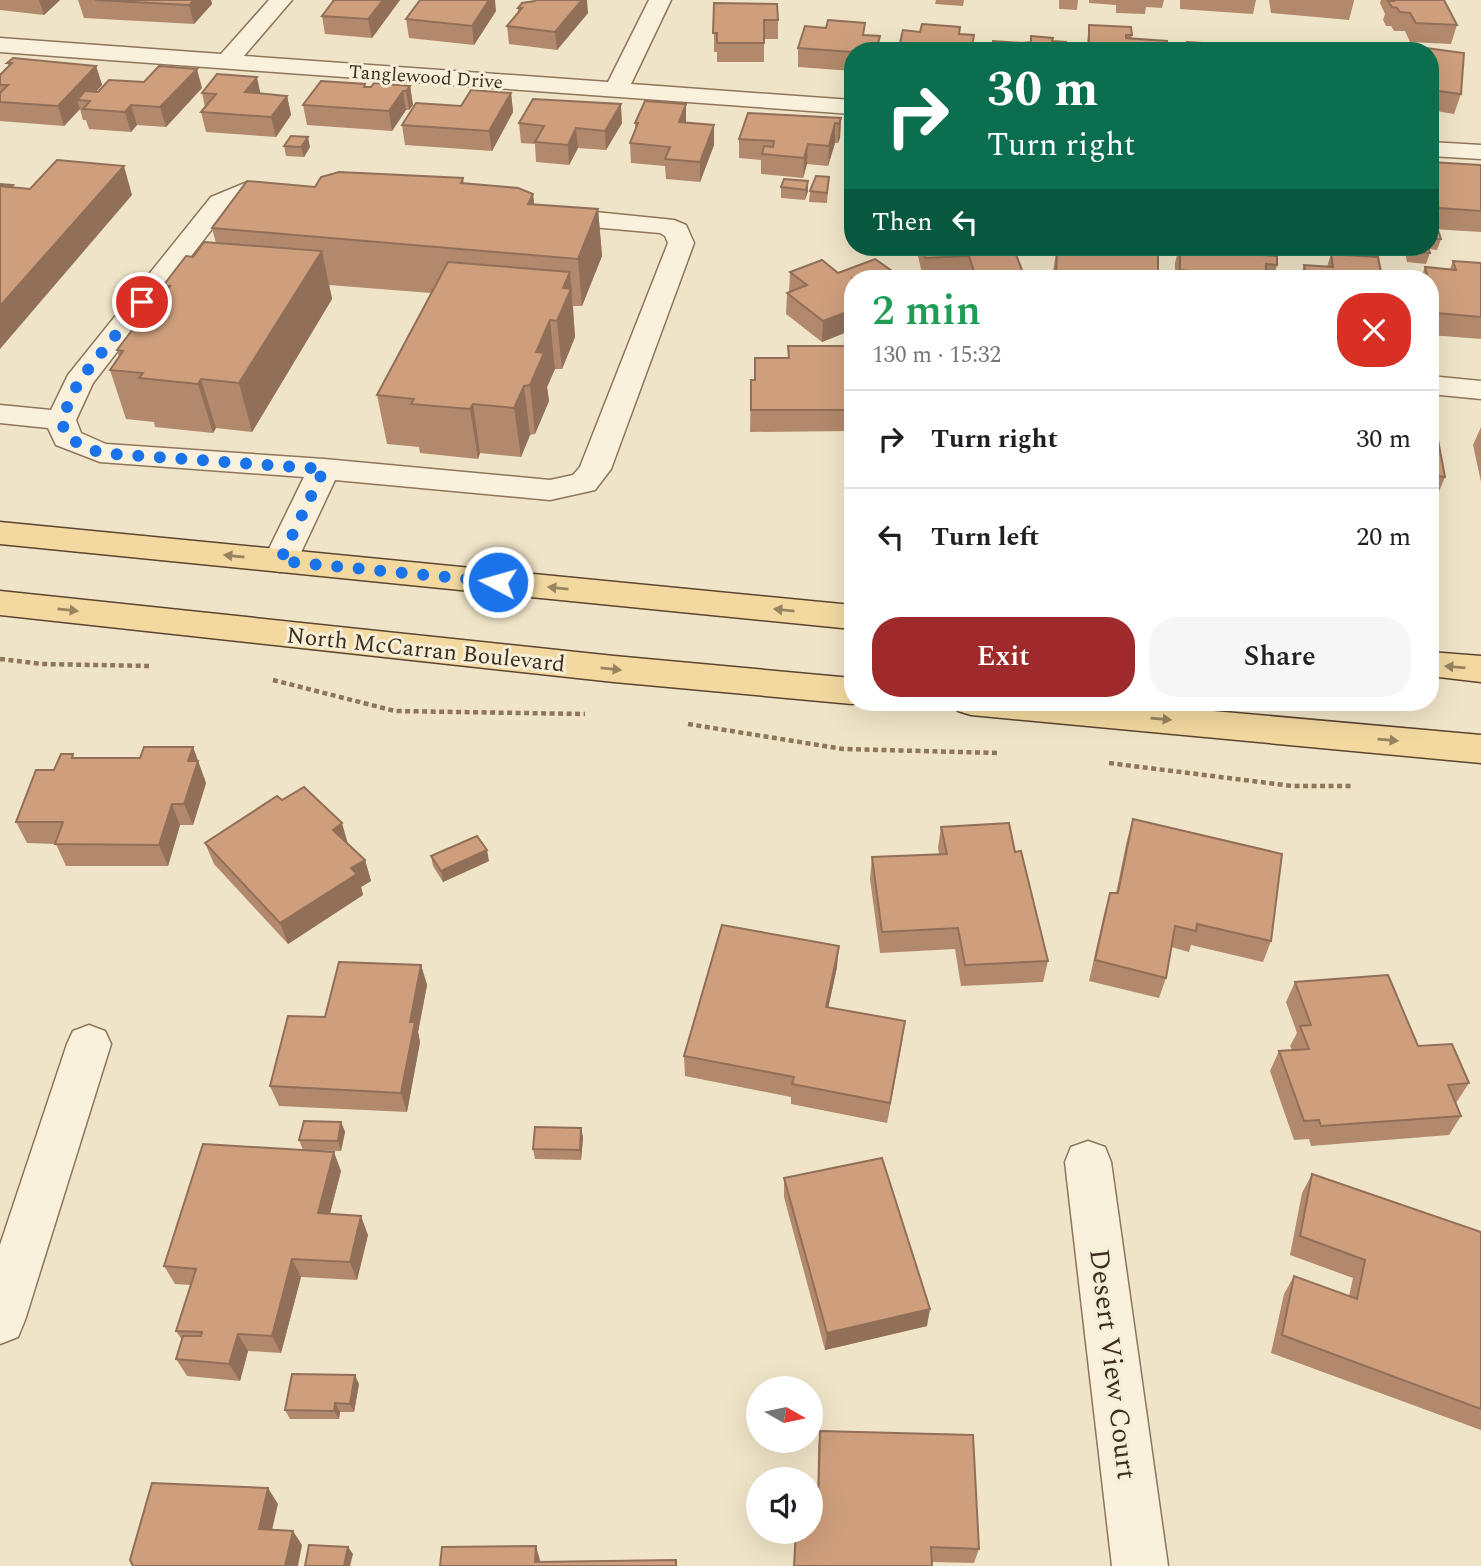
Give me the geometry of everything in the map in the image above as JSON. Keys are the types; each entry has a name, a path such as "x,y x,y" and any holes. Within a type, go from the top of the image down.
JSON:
{"main road":[{"path":"0,533 844,616"},
{"name":"North McCarran Boulevard","path":"0,603 586,666 844,690"},
{"path":"1439,665 1481,669"},
{"path":"1069,711 1481,749"}],"street":[{"path":"226,62 281,0"},
{"path":"617,90 660,0"},
{"name":"Tanglewood Drive","path":"0,45 844,106"},
{"path":"1439,150 1481,152"},
{"path":"311,194 245,191 220,202 79,381 61,420 67,438 100,453 324,469 550,490 584,483 596,469 681,243 677,231 665,226 515,212"},
{"path":"1439,386 1481,390"},
{"path":"0,414 61,420"},
{"path":"280,561 324,469"},
{"path":"0,1320 89,1044"},
{"name":"Desert View Court","path":"1088,1162 1140,1566"}],"path":[{"path":"0,659 42,664 153,666"},
{"path":"270,679 395,711 587,714"},
{"path":"676,722 843,749 1010,754"},
{"path":"1101,762 1292,786 1359,786"}],"building":[{"path":"95,0 194,0 189,5"},
{"path":"334,0 383,0 368,19 322,16"},
{"path":"420,0 489,0 472,26 406,19"},
{"path":"536,0 582,0 555,32 507,26 522,8 518,8 522,3"},
{"path":"1444,0 1457,25 1416,23 1410,13 1400,12 1392,7 1388,1"},
{"path":"714,3 777,4 778,20 764,20 764,43 717,43 717,33 713,33"},
{"path":"828,20 865,23 863,35 880,36 878,42 844,42 844,51 798,48 805,26 826,28"},
{"path":"922,24 960,27 959,34 974,35 973,42 900,42 903,30 920,32"},
{"path":"1089,25 1131,27 1132,35 1126,35 1126,38 1167,42 1089,42"},
{"path":"1031,36 1066,42 1031,42"},
{"path":"1439,50 1464,53 1461,94 1439,91"},
{"path":"13,58 96,66 58,106 0,102 0,93 8,85 0,85 0,75 12,63 7,63"},
{"path":"159,66 197,69 160,107 131,105 125,112 83,109 90,101 77,100 85,91 98,92 109,80 144,82"},
{"path":"217,74 257,77 245,92 287,96 271,117 201,112 216,94 202,93"},
{"path":"321,81 365,84 364,87 371,87 374,83 410,86 403,91 389,111 303,105"},
{"path":"471,90 511,93 489,131 402,125 416,103 461,106"},
{"path":"533,99 621,104 605,131 576,128 568,145 535,142 544,126 519,123"},
{"path":"645,101 686,104 679,122 714,125 700,162 665,159 670,147 630,143"},
{"path":"748,113 841,118 839,124 835,123 829,146 808,144 804,158 762,154 764,146 773,147 774,141 739,139"},
{"path":"291,136 308,137 301,147 284,146"},
{"path":"57,160 124,166 0,306 0,186 30,189"},
{"path":"1439,163 1481,165 1481,211 1439,208"},
{"path":"339,172 463,178 461,183 518,188 533,194 528,204 598,209 578,259 212,228 247,181 315,187 321,177"},
{"path":"816,176 829,177 827,193 810,191"},
{"path":"784,179 808,181 806,190 781,187"},
{"path":"204,242 322,251 239,383 201,379 198,384 139,378 143,373 110,370 123,351 117,350 170,286 163,286 186,256 193,257"},
{"path":"924,256 969,256 925,258"},
{"path":"969,256 1017,256 1022,270 973,270"},
{"path":"1057,256 1158,256 1158,270 1056,270"},
{"path":"1180,256 1277,256 1277,265 1266,264 1266,270 1180,270"},
{"path":"1331,256 1362,256 1378,257 1381,270 1305,270 1304,265 1333,267"},
{"path":"875,259 891,270 846,270"},
{"path":"822,260 838,273 844,271 844,313 823,321 787,293 807,285 790,272"},
{"path":"1453,261 1481,263 1481,317 1439,313 1439,270 1426,270 1425,267 1456,270"},
{"path":"448,262 570,272 563,288 571,289 557,321 550,320 536,352 544,353 530,385 524,386 514,408 473,404 470,409 411,404 414,399 377,395"},
{"path":"788,346 844,346 844,410 751,410 751,380 755,380 755,358 789,358"},
{"path":"1439,445 1445,477 1439,476"},
{"path":"144,747 193,747 188,761 198,761 184,804 172,804 159,845 55,844 63,822 16,822 36,770 54,770 61,754 73,754 72,758 140,758"},
{"path":"304,787 342,823 333,830 365,860 351,868 357,874 280,923 205,843 277,796 282,800"},
{"path":"1133,819 1282,854 1271,941 1197,924 1196,931 1175,926 1166,978 1095,960 1110,893 1118,893"},
{"path":"1009,823 1015,852 1021,851 1048,961 965,965 958,928 882,932 872,857 947,854 941,827"},
{"path":"477,836 487,850 441,871 431,856"},
{"path":"722,925 839,946 826,1007 905,1021 890,1103 792,1084 794,1077 684,1056"},
{"path":"339,962 421,965 410,1022 415,1022 401,1093 270,1086 288,1016 325,1017"},
{"path":"1388,975 1418,1046 1452,1044 1469,1083 1448,1085 1461,1116 1321,1126 1319,1120 1304,1121 1279,1051 1309,1049 1300,1026 1311,1025 1295,982"},
{"path":"304,1121 341,1122 338,1141 299,1140"},
{"path":"535,1127 581,1128 580,1150 533,1149"},
{"path":"203,1144 334,1152 318,1213 361,1216 350,1262 292,1259 272,1336 238,1334 229,1364 176,1359 183,1336 201,1336 202,1332 176,1331 196,1269 164,1266"},
{"path":"882,1158 930,1309 827,1333 784,1178"},
{"path":"1312,1174 1481,1232 1481,1409 1282,1335 1294,1276 1357,1299 1365,1260 1300,1236"},
{"path":"292,1374 355,1375 350,1404 335,1403 334,1411 285,1410"},
{"path":"823,1431 973,1435 979,1549 931,1547 932,1566 794,1566 795,1544 823,1544 823,1467 819,1467 819,1453 823,1453"},
{"path":"152,1483 268,1488 259,1529 293,1531 285,1566 133,1566 130,1560"},
{"path":"309,1545 348,1547 344,1566 305,1566"},
{"path":"536,1546 535,1562 676,1560 676,1566 440,1566 442,1547"}],"route":[{"path":"142,302 79,381 61,420 67,438 100,453 324,469 280,561 498,582"}]}
